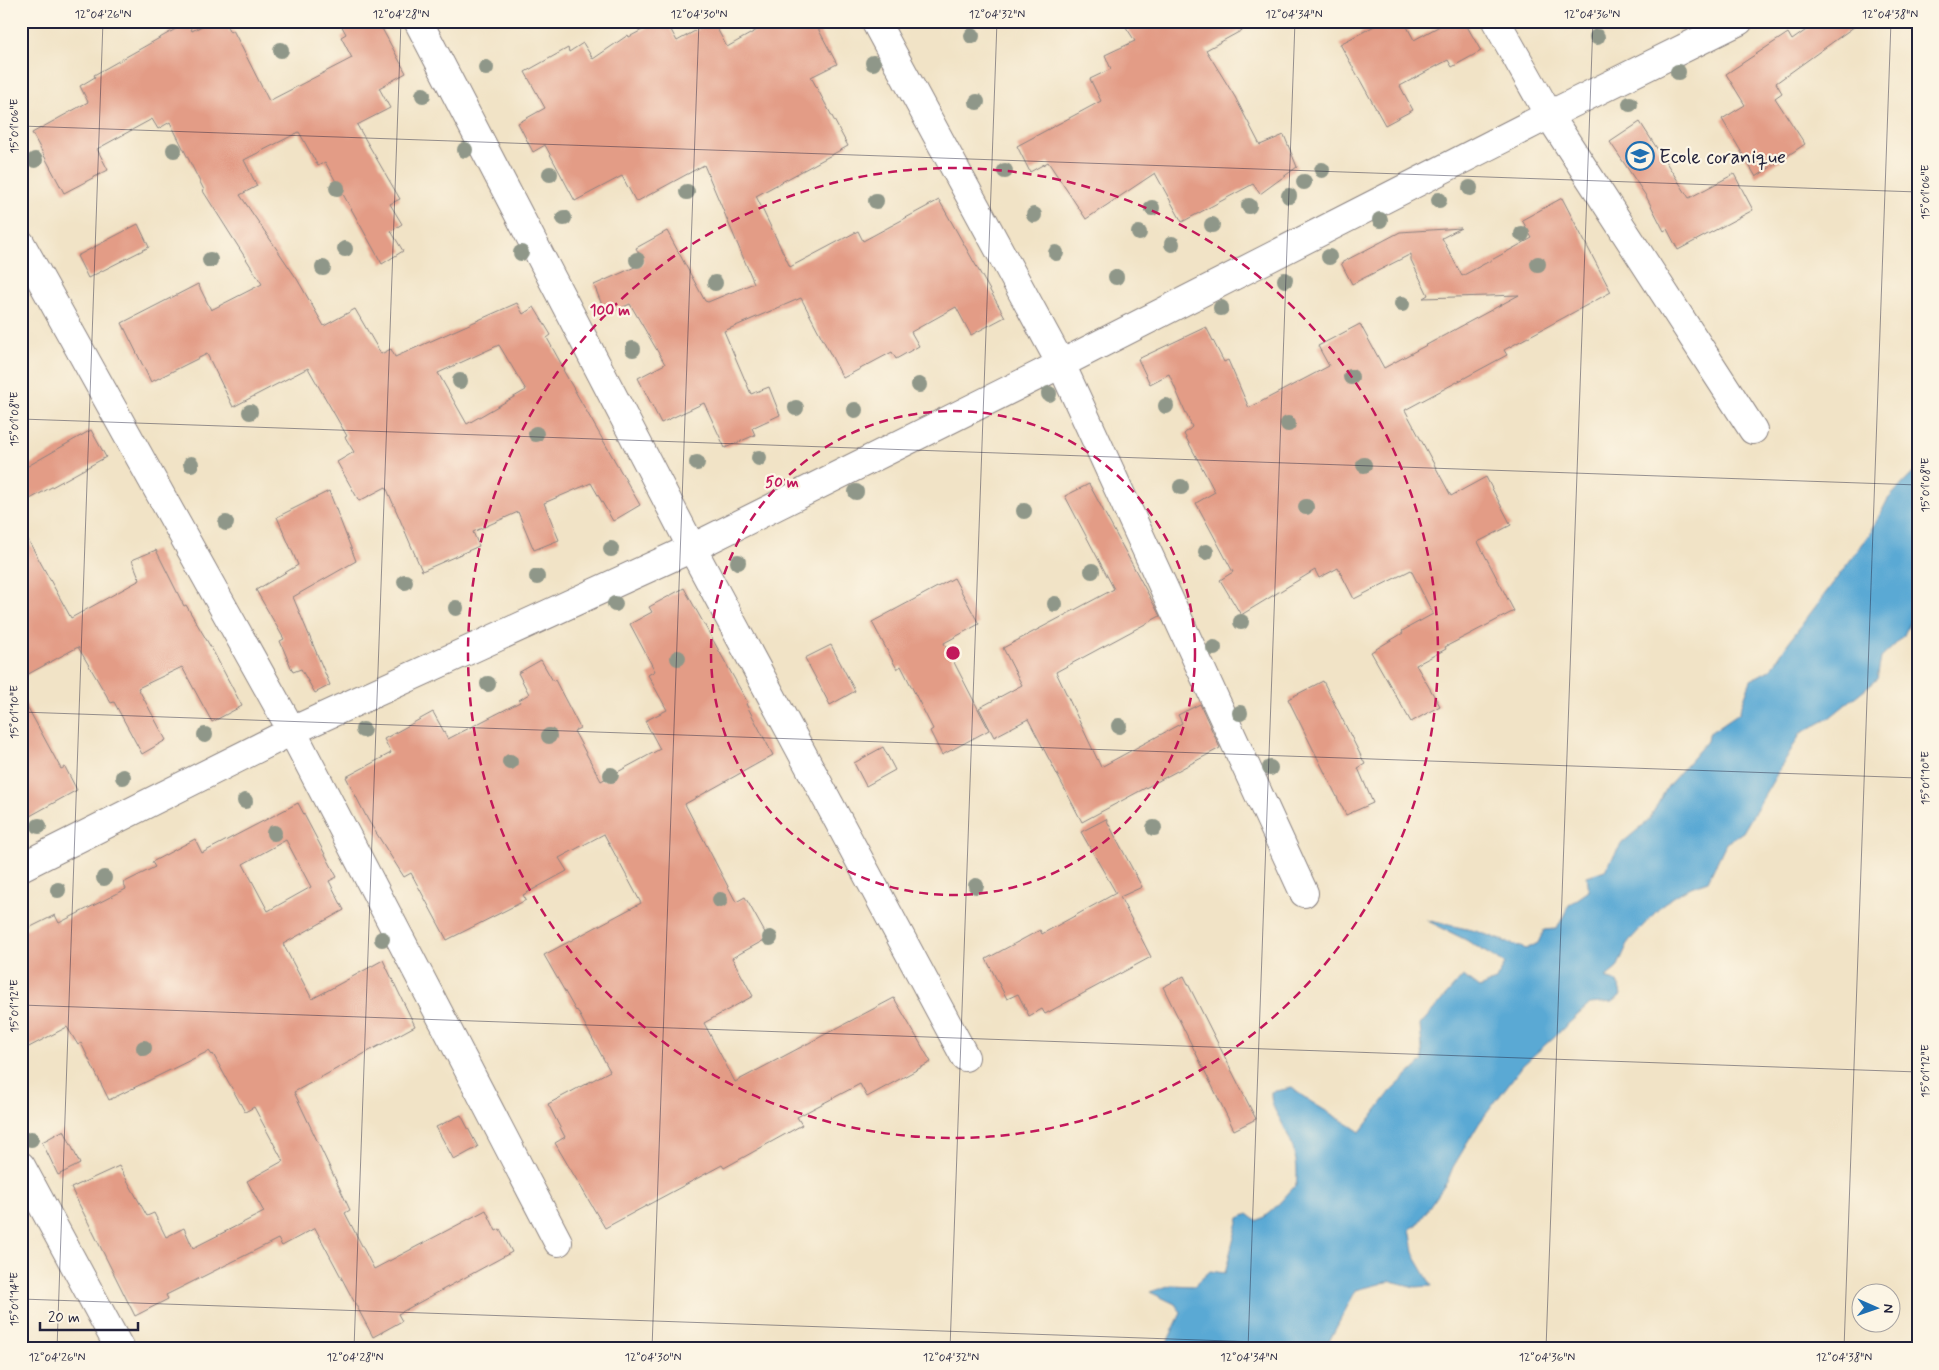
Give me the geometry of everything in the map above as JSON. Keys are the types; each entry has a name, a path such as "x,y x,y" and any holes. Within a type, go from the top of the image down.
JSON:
{"street":[{"path":"418,21 692,548 965,1057"},
{"path":"875,21 1061,364 1304,893"},
{"path":"1496,21 1549,115 1753,430"},
{"path":"21,867 292,731 692,548 1061,364 1549,115 1739,21"},
{"path":"21,244 292,731 558,1242"},
{"path":"21,1166 120,1349"}],"water":[{"path":"1918,468 1918,605 1903,637 1881,658 1877,679 1829,718 1801,733 1743,832 1726,843 1708,881 1688,888 1664,903 1629,941 1617,968 1605,978 1618,982 1621,995 1613,1002 1590,1004 1523,1065 1480,1122 1453,1167 1447,1182 1417,1225 1410,1229 1415,1257 1432,1286 1415,1287 1391,1281 1356,1290 1325,1349 1164,1349 1181,1313 1175,1304 1150,1292 1171,1285 1194,1286 1210,1271 1225,1273 1239,1218 1248,1214 1257,1221 1263,1218 1296,1185 1297,1168 1294,1152 1289,1137 1274,1108 1271,1092 1292,1088 1360,1132 1391,1091 1423,1061 1420,1025 1463,976 1479,988 1495,981 1505,964 1466,940 1426,920 1476,931 1526,949 1538,943 1544,930 1557,929 1569,905 1589,891 1587,876 1605,870 1622,843 1648,821 1668,786 1707,741 1708,734 1739,713 1751,680 1771,669 1788,643 1870,534 1888,499"}],"building":[{"path":"212,21 224,21 230,32 233,30 269,101 352,58 341,37 346,34 339,21 378,21 406,73 379,88 390,108 357,125 400,199 390,204 402,224 391,231 403,251 382,264 325,162 318,166 299,132 244,160 257,186 240,195 297,279 324,326 355,309 381,354 391,349 395,357 517,303 523,314 534,307 551,335 547,338 563,370 640,505 613,521 591,483 544,503 559,540 534,550 518,512 473,532 479,546 422,571 386,487 359,501 337,462 354,452 345,437 347,436 308,368 233,407 207,354 151,382 122,323 198,284 211,310 262,284 203,191 170,122 158,129 152,119 97,149 108,170 64,193 32,133 88,102 80,86 95,77 94,75 188,22 192,31","holes":["499,345 526,390 467,424 438,373"]},
{"path":"659,21 666,21 677,41 713,21 727,47 773,21 814,21 837,64 811,77 848,146 756,196 790,267 858,231 863,241 939,200 1005,317 971,335 956,307 911,332 919,346 896,359 892,352 843,378 801,298 724,331 751,394 769,387 780,415 752,428 755,435 725,448 704,403 661,423 638,378 665,364 630,304 606,315 594,285 644,263 636,248 667,231 705,301 708,302 754,283 704,165 636,202 622,176 575,201 545,145 533,152 518,123 545,108 525,72 568,48 569,52 583,43 593,59 628,35 629,37"},
{"path":"1122,21 1259,21 1206,50 1235,97 1260,145 1284,135 1297,167 1260,194 1253,184 1182,222 1155,173 1086,219 1048,162 1030,172 1017,146 1101,101 1090,79 1111,69 1105,55 1135,41"},
{"path":"1384,21 1404,21 1414,40 1449,21 1464,21 1481,51 1452,67 1448,60 1400,86 1413,110 1385,125 1340,44"},
{"path":"1819,21 1862,21 1776,83 1782,93 1775,98 1805,144 1756,177 1722,119 1745,105 1726,74 1788,33 1792,40"},
{"path":"1640,122 1689,198 1734,174 1753,210 1678,250 1667,229 1664,231 1646,196 1610,142"},
{"path":"1562,198 1611,292 1504,350 1507,355 1405,410 1451,496 1486,477 1511,525 1478,542 1514,611 1445,647 1446,649 1416,665 1440,706 1411,722 1371,652 1403,633 1402,631 1433,614 1411,570 1354,599 1338,568 1319,578 1315,570 1241,615 1220,580 1233,572 1196,503 1215,492 1184,434 1192,427 1169,374 1150,384 1138,359 1206,327 1224,362 1228,360 1249,408 1329,366 1318,346 1360,324 1384,368 1519,295 1423,298 1428,295 1411,260 1411,254 1352,284 1341,263 1400,232 1461,228 1442,238 1462,276 1532,238 1522,220"},
{"path":"138,224 149,247 88,278 77,256"},
{"path":"91,430 106,457 21,504 21,470"},
{"path":"1089,484 1160,616 1056,672 1101,767 1182,723 1178,715 1200,704 1220,748 1082,822 1028,719 994,737 979,708 1022,685 1003,648 1114,589 1065,496"},
{"path":"329,491 356,561 293,597 330,685 315,693 301,669 293,672 280,641 284,639 256,590 298,565 277,517"},
{"path":"21,527 71,618 140,580 132,560 156,550 184,606 186,605 213,651 242,706 212,722 182,667 138,688 166,740 142,754 114,702 111,703 78,647 21,678"},
{"path":"954,578 979,624 944,643 989,730 942,755 930,731 933,729 901,666 897,669 872,622"},
{"path":"684,588 748,703 746,704 773,755 685,804 736,902 745,897 768,938 732,958 753,996 704,1023 735,1082 894,998 931,1062 867,1097 860,1084 797,1117 802,1125 724,1168 722,1165 605,1228 555,1143 565,1137 548,1104 610,1071 544,955 641,903 604,834 559,858 567,871 523,895 526,900 447,940 411,873 404,877 368,820 346,777 391,753 384,739 433,712 448,739 520,702 519,700 529,694 518,673 541,660 553,681 555,680 580,728 574,731 601,781 660,749 645,721 667,710 648,675 655,671 630,624 652,612 649,607"},
{"path":"831,645 855,691 830,705 805,658"},
{"path":"1323,681 1365,764 1358,768 1373,803 1346,815 1288,699"},
{"path":"21,695 61,769 65,767 77,790 21,821"},
{"path":"883,747 895,770 866,786 854,763"},
{"path":"298,803 337,877 329,881 344,910 283,944 312,999 383,960 415,1026 294,1092 350,1210 345,1213 374,1269 486,1210 496,1231 500,1229 512,1252 398,1314 402,1321 373,1337 315,1228 282,1246 278,1239 166,1295 168,1299 135,1316 71,1188 119,1166 147,1216 154,1213 166,1237 184,1228 193,1248 264,1212 247,1181 283,1161 254,1107 245,1112 213,1054 209,1051 109,1100 81,1043 78,1045 67,1027 21,1051 21,932 55,915 59,923 126,889 123,883 155,867 152,862 195,839 202,853","holes":["286,840 311,887 268,911 243,864"]},
{"path":"1106,819 1142,887 1120,897 1151,957 1045,1014 1042,1009 1029,1016 1018,994 1007,999 986,959 1040,930 1042,934 1116,893 1081,832"},
{"path":"1184,976 1256,1119 1234,1130 1163,987"},
{"path":"461,1115 478,1147 454,1160 436,1127"},
{"path":"64,1130 80,1164 58,1175 42,1142"}],"place":[{"name":"Ecole coranique","path":"1640,156"}]}
